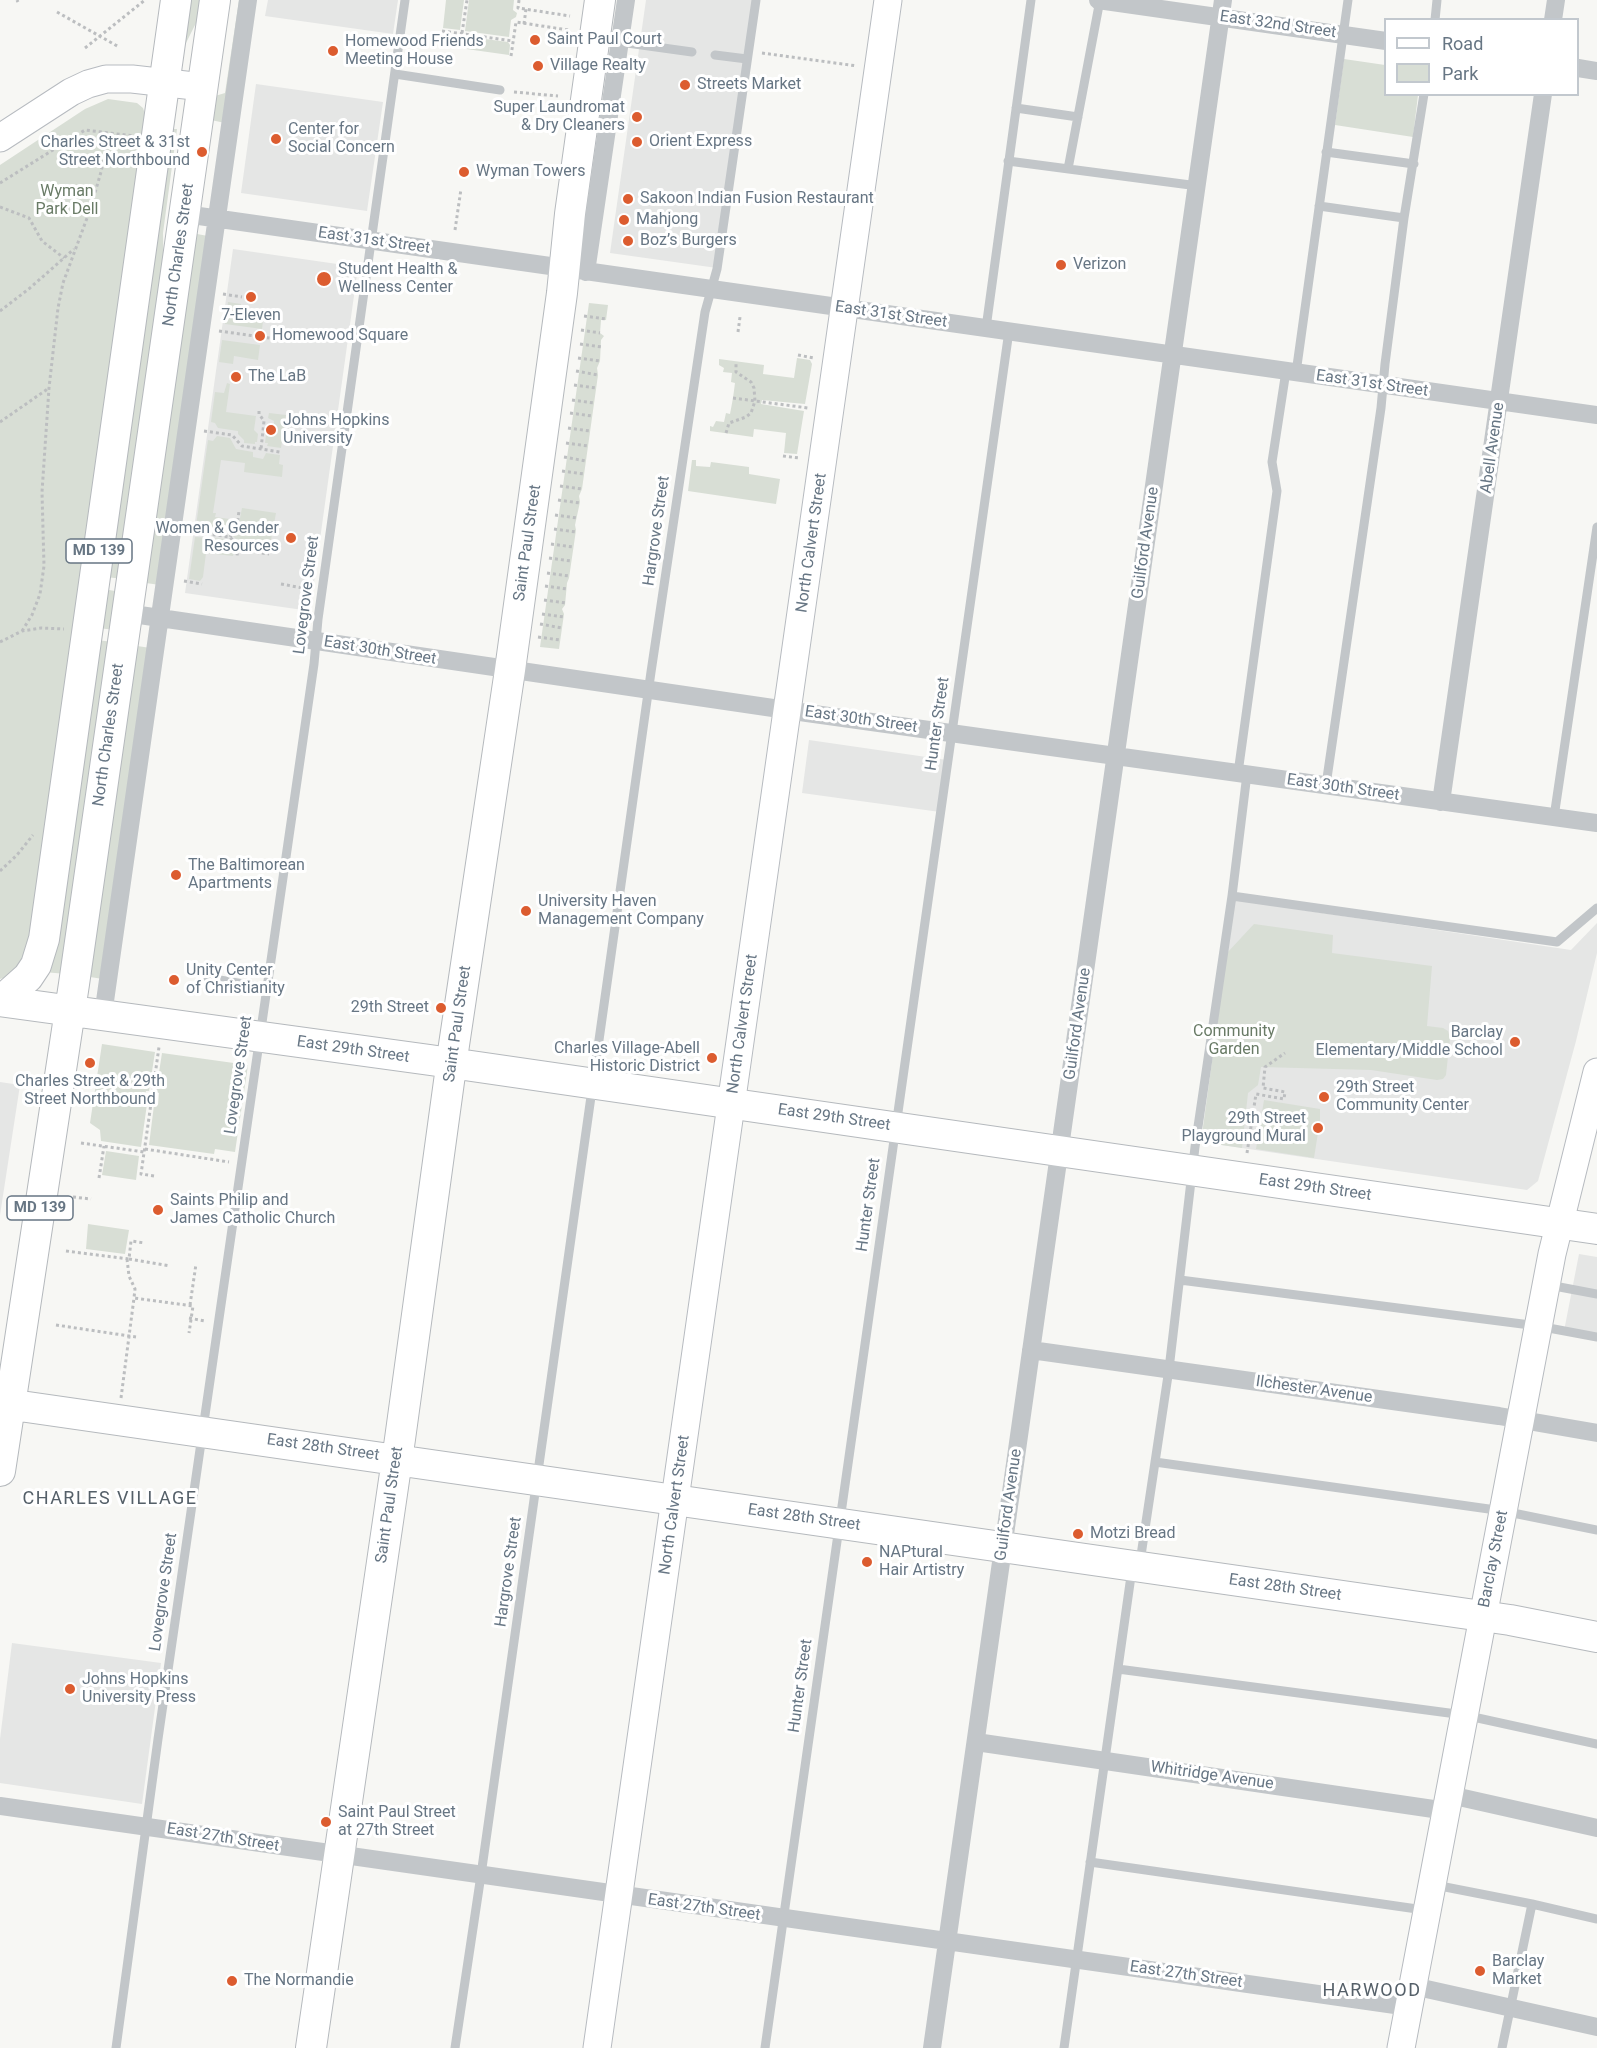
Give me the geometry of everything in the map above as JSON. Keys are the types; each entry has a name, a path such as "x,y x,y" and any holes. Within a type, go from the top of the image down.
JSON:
{"main road":[{"name":"MD 139","path":"1,1001 28,977 36,965 44,939 176,0"},
{"name":"North Charles Street","path":"0,1471 5,1403 70,1011 216,0"},
{"name":"Saint Paul Street","path":"310,2048 510,670 575,270 570,214 600,0"},
{"name":"North Calvert Street","path":"597,2048 846,309 888,0"},
{"path":"0,138 48,106 88,84 106,79 132,79 202,87"},
{"name":"East 29th Street","path":"1,1001 896,1127 1597,1229"},
{"name":"Barclay Street","path":"1401,2048 1546,1285 1597,1072"},
{"name":"East 28th Street","path":"5,1403 1483,1616 1597,1637"}],"street":[{"name":"North Charles Street","path":"103,1016 248,0"},
{"name":"Saint Paul Street","path":"575,270 620,42 626,0"},
{"path":"1553,18 1556,0"},
{"name":"East 32nd Street","path":"1105,1 1222,9 1342,35 1384,41"},
{"name":"Guilford Avenue","path":"932,2048 1222,9"},
{"path":"1579,68 1597,71"},
{"name":"Abell Avenue","path":"1441,802 1543,96"},
{"name":"East 31st Street","path":"185,214 1597,415"},
{"name":"East 30th Street","path":"126,613 788,710 1597,823"},
{"name":"Ilchester Avenue","path":"1031,1350 1597,1433"},
{"name":"Whitridge Avenue","path":"976,1742 1449,1803 1597,1828"},
{"name":"East 27th Street","path":"0,1806 947,1942 1077,1959 1510,2007 1597,2026"}],"lane":[{"name":"Lovegrove Street","path":"116,2048 405,0"},
{"name":"Hargrove Street","path":"455,2048 482,1875 649,690 705,312 719,257 756,0"},
{"path":"986,328 1031,0"},
{"path":"1064,2048 1118,1669 1169,1369 1193,1171 1232,896 1243,773 1277,491 1272,462 1291,372 1319,206 1348,0"},
{"path":"1435,18 1437,0"},
{"path":"1068,169 1105,1"},
{"path":"620,42 692,52"},
{"path":"715,55 748,55"},
{"path":"394,74 500,90"},
{"path":"1326,785 1383,385 1404,218 1424,96"},
{"path":"1016,108 1078,117"},
{"path":"1326,152 1413,164"},
{"path":"1008,161 1197,186"},
{"path":"1319,206 1404,218"},
{"name":"Hunter Street","path":"765,2048 1009,331"},
{"path":"1554,818 1597,533"},
{"path":"1232,896 1557,942 1597,908"},
{"path":"208,978 267,988"},
{"path":"1180,1280 1538,1326 1597,1337"},
{"path":"1546,1285 1597,1294"},
{"path":"1155,1462 1503,1511 1597,1530"},
{"path":"1118,1669 1464,1715 1597,1744"},
{"path":"1090,1862 1428,1911"},
{"path":"1433,1884 1597,1919"},
{"path":"1502,2048 1532,1904"}],"path":[{"path":"85,48 145,0"},
{"path":"462,33 467,0"},
{"path":"519,0 518,8 570,16"},
{"path":"524,24 526,9"},
{"path":"57,12 119,47"},
{"path":"511,56 516,22 568,30"},
{"path":"442,31 513,41"},
{"path":"748,55 857,66"},
{"path":"500,90 558,96"},
{"path":"0,183 85,130 132,136"},
{"path":"21,631 32,615 40,594 44,566 42,492 49,388 58,308 63,283 90,210 109,133"},
{"path":"455,230 461,189"},
{"path":"0,207 29,218 42,241 64,258"},
{"path":"0,311 75,248"},
{"path":"223,294 242,297"},
{"path":"583,315 606,319"},
{"path":"738,332 740,317"},
{"path":"581,330 600,333"},
{"path":"218,331 283,340"},
{"path":"579,344 602,347"},
{"path":"798,355 817,358"},
{"path":"577,357 600,361"},
{"path":"726,434 729,423 751,413 755,401 754,388 750,382 736,372 736,362"},
{"path":"575,371 598,375"},
{"path":"573,385 596,388"},
{"path":"0,422 49,388"},
{"path":"733,398 810,409"},
{"path":"571,400 594,403"},
{"path":"259,411 264,422 261,449"},
{"path":"569,413 592,416"},
{"path":"567,428 590,431"},
{"path":"203,431 232,435 242,446 280,452"},
{"path":"565,442 588,446"},
{"path":"783,456 802,459"},
{"path":"563,457 586,461"},
{"path":"561,471 584,474"},
{"path":"559,486 582,489"},
{"path":"557,500 580,503"},
{"path":"230,537 237,526 239,511"},
{"path":"555,515 578,518"},
{"path":"553,528 576,532"},
{"path":"189,531 230,537 236,542 237,557"},
{"path":"551,544 573,547"},
{"path":"238,550 269,554"},
{"path":"549,558 571,561"},
{"path":"547,573 569,576"},
{"path":"186,582 202,584"},
{"path":"280,585 294,586"},
{"path":"545,586 567,589"},
{"path":"543,600 566,603"},
{"path":"541,614 564,617"},
{"path":"539,624 562,628"},
{"path":"0,642 21,631 41,628 66,630"},
{"path":"538,637 560,640"},
{"path":"0,871 17,855 37,830"},
{"path":"154,1176 141,1174 159,1047"},
{"path":"1247,1153 1256,1094 1284,1099 1285,1092 1263,1088 1265,1067 1285,1053"},
{"path":"81,1143 233,1162"},
{"path":"99,1178 104,1146"},
{"path":"74,1197 91,1199"},
{"path":"122,1394 135,1289 129,1276 128,1259 132,1241 145,1243"},
{"path":"66,1251 170,1266"},
{"path":"189,1334 193,1306 190,1305 196,1264"},
{"path":"134,1298 190,1305"},
{"path":"190,1319 211,1322"},
{"path":"56,1325 136,1337"}],"shaded area":[{"path":"268,0 398,0 393,34 265,16"},
{"path":"646,0 757,0 717,268 610,253"},
{"path":"256,84 383,102 367,211 241,193"},
{"name":"Johns Hopkins University","path":"233,249 358,267 310,611 185,593"},
{"path":"809,740 947,760 940,812 802,793"},
{"path":"1235,900 1571,950 1597,923 1597,953 1538,1181 1527,1190 1201,1142"},
{"path":"0,1082 20,1085 0,1215"},
{"path":"1579,1254 1597,1257 1597,1337 1564,1331"},
{"path":"12,1643 161,1663 142,1804 0,1783 0,1739"}],"green space":[{"path":"187,0 201,0 196,23 182,51"},
{"path":"239,0 243,0 225,123 211,120 215,96 225,93"},
{"path":"446,0 464,0 460,30 443,28"},
{"path":"469,0 514,0 513,10 517,13 516,17 511,20 509,37 465,31"},
{"path":"446,34 508,42 509,55 445,46"},
{"path":"1344,59 1384,65 1384,96 1418,96 1413,137 1335,125"},
{"name":"Wyman Park Dell","path":"108,99 137,103 143,108 146,117 30,942 23,962 13,975 0,979 0,165 85,109"},
{"path":"170,129 177,129 163,233 164,288 124,579 105,577"},
{"path":"197,234 208,236 160,585 146,583"},
{"path":"228,302 241,304 241,311 264,314 262,329 225,324"},
{"path":"589,303 608,305 606,320 601,320 600,333 604,336 601,340 600,361 597,368 598,375 565,605 562,609 564,614 559,649 540,647"},
{"path":"222,340 260,345 258,360 234,356 233,364 219,362"},
{"path":"797,358 810,360 812,364 805,404 762,400 761,404 804,411 797,454 784,453 786,433 754,429 753,437 710,431 710,426 713,427 716,421 724,422 726,413 730,414 735,383 731,382 732,373 723,372 724,368 719,365 719,359 764,365 763,374 794,378"},
{"path":"227,383 230,384 226,412 256,416 254,430 258,434 255,444 244,443 238,431 218,428 215,423 211,422 215,392 224,393"},
{"path":"269,413 286,415 281,448 267,446 268,443 265,443 266,435 272,433 274,421 268,418"},
{"path":"217,436 230,438 236,449 253,452 253,457 263,459 266,453 280,455 279,464 283,465 282,477 244,472 245,463 221,460 213,513 216,513 215,517 237,520 235,527 229,533 196,526 208,440 213,441"},
{"path":"692,460 696,460 696,466 710,467 711,462 749,467 749,474 780,479 776,504 688,491"},
{"path":"242,508 276,513 269,551 240,547 233,536 238,528"},
{"path":"195,537 226,539 235,547 233,556 206,553 203,577 200,581 189,579"},
{"path":"103,589 121,592 115,630 98,628"},
{"path":"96,640 114,642 67,974 43,972"},
{"path":"137,646 151,648 103,979 90,977"},
{"name":"Community Garden","path":"1254,924 1333,935 1332,953 1432,966 1427,1026 1443,1028 1448,1031 1450,1038 1446,1075 1443,1079 1371,1070 1261,1067 1258,1085 1248,1093 1242,1148 1201,1142 1227,953"},
{"path":"102,1044 155,1052 149,1091 146,1091 144,1103 147,1104 141,1147 101,1141 100,1130 90,1123"},
{"path":"162,1053 248,1065 235,1152 215,1149 214,1154 149,1145 154,1105 158,1105 159,1093 156,1092"},
{"path":"1264,1100 1320,1109 1314,1158 1256,1149"},
{"path":"106,1151 139,1156 136,1180 102,1175"},
{"path":"88,1224 129,1230 125,1254 86,1249"}],"place":[{"name":"Saint Paul Court","path":"535,40"},
{"name":"Homewood Friends Meeting House","path":"333,51"},
{"name":"Village Realty","path":"538,66"},
{"name":"Streets Market","path":"685,85"},
{"name":"Super Laundromat & Dry Cleaners","path":"637,117"},
{"name":"Center for Social Concern","path":"276,139"},
{"name":"Orient Express","path":"637,142"},
{"name":"Charles Street & 31st Street Northbound","path":"202,152"},
{"name":"Wyman Towers","path":"464,172"},
{"name":"Sakoon Indian Fusion Restaurant","path":"628,199"},
{"name":"Mahjong","path":"624,220"},
{"name":"Boz’s Burgers","path":"628,241"},
{"name":"Verizon","path":"1061,265"},
{"name":"Student Health & Wellness Center","path":"324,279"},
{"name":"7-Eleven","path":"251,297"},
{"name":"Homewood Square","path":"260,336"},
{"name":"The LaB","path":"236,377"},
{"name":"Johns Hopkins University","path":"271,430"},
{"name":"Women & Gender Resources","path":"291,538"},
{"name":"The Baltimorean Apartments","path":"176,875"},
{"name":"University Haven Management Company","path":"526,911"},
{"name":"Unity Center of Christianity","path":"174,980"},
{"name":"29th Street","path":"441,1008"},
{"name":"Barclay Elementary/Middle School","path":"1515,1042"},
{"name":"Charles Village-Abell Historic District","path":"712,1058"},
{"name":"Charles Street & 29th Street Northbound","path":"90,1063"},
{"name":"29th Street Community Center","path":"1324,1097"},
{"name":"29th Street Playground Mural","path":"1318,1128"},
{"name":"Saints Philip and James Catholic Church","path":"158,1210"},
{"name":"Motzi Bread","path":"1078,1534"},
{"name":"NAPtural Hair Artistry","path":"867,1562"},
{"name":"Johns Hopkins University Press","path":"70,1689"},
{"name":"Saint Paul Street at 27th Street","path":"326,1822"},
{"name":"Barclay Market","path":"1480,1971"},
{"name":"The Normandie","path":"232,1981"}],"district":[{"name":"CHARLES VILLAGE","path":"110,1499"},
{"name":"HARWOOD","path":"1372,1991"}]}
